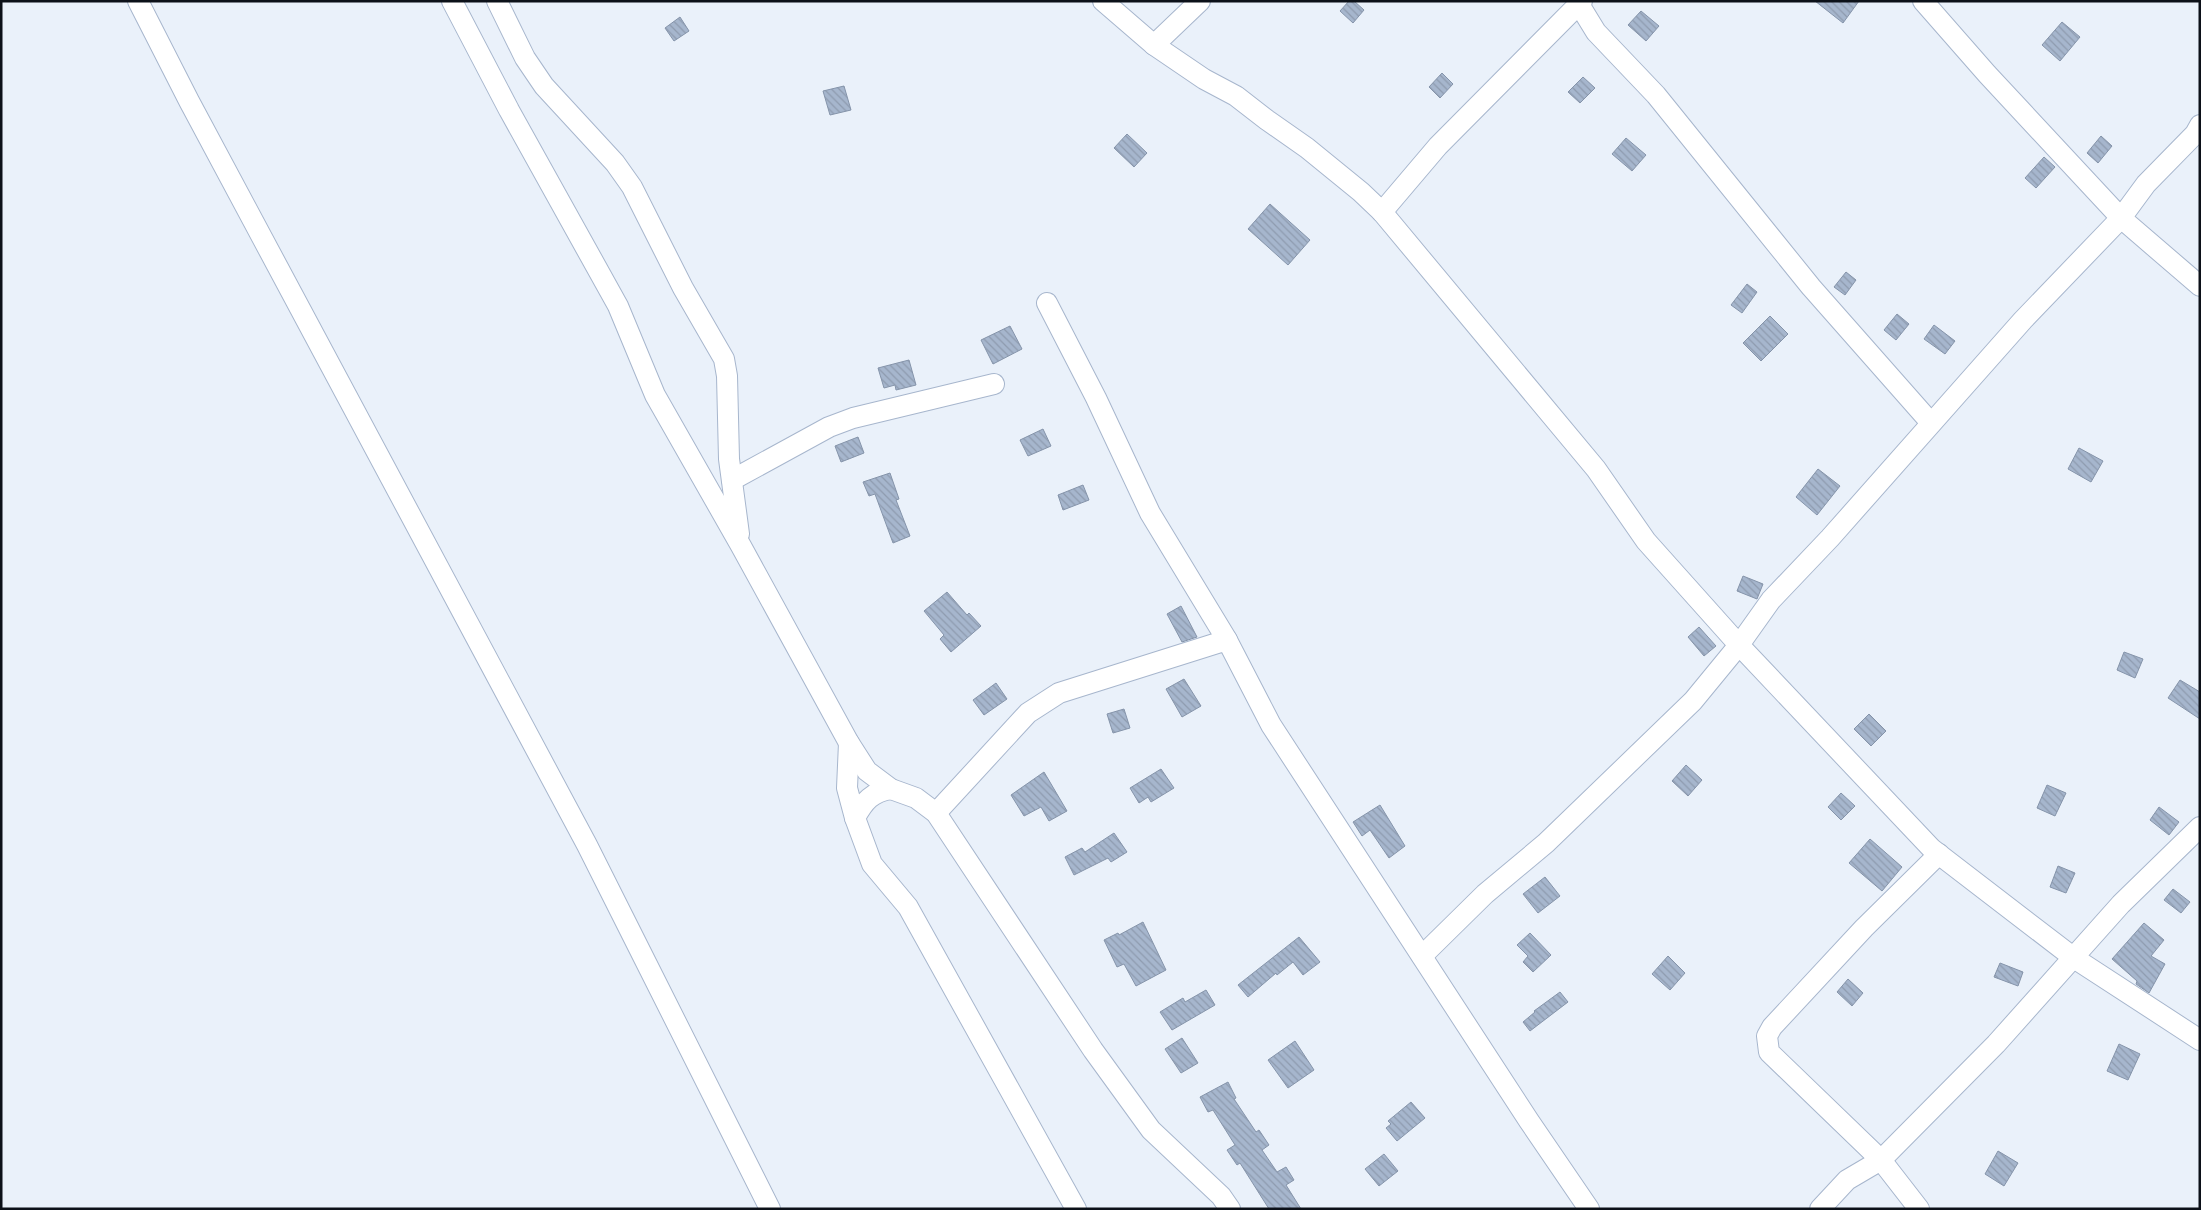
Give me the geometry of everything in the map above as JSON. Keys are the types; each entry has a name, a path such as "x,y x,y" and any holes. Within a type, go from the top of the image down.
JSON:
{"street":[{"path":"138,1 189,101 587,845 770,1209"},
{"path":"497,1 525,58 544,86 615,163 632,188 683,288 724,359 727,376 729,459 741,546"},
{"path":"1103,1 1154,45 1204,79 1236,96 1307,148 1361,192 1382,212 1596,469 1646,540 1738,645 1940,854 2074,958 2200,1040"},
{"path":"1154,45 1200,1"},
{"path":"1923,1 1987,74 2121,218 2200,286"},
{"path":"1382,212 1438,146 1579,2 1596,32 1656,95 1811,287 1931,423"},
{"path":"459,6 509,110 618,306 655,395 741,546 849,743 867,771 891,789 916,798 936,813 1093,1050 1151,1130 1220,1196 1230,1209"},
{"path":"1422,956 1485,894 1546,843 1692,701 1738,645 1771,600 1830,538 2023,320 2121,218 2146,184 2195,134 2200,125"},
{"path":"1047,303 1096,398 1150,513 1226,640 1271,725 1589,1209"},
{"path":"732,480 829,427 853,418 994,384"},
{"path":"936,813 1028,713 1059,693 1226,640"},
{"path":"849,743 847,788 855,818 872,864 908,907 1076,1209"},
{"path":"855,818 865,801 878,791 891,789"},
{"path":"1820,1209 1848,1180 1881,1160 1996,1044 2121,904 2200,827"},
{"path":"1919,1209 1881,1160 1769,1052 1767,1036 1772,1027 1864,928 1940,854"}],"building":[{"path":"1349,1 1354,1 1364,10 1353,23 1340,11"},
{"path":"1815,1 1859,1 1843,23"},
{"path":"1641,11 1659,26 1646,41 1628,25"},
{"path":"680,17 689,31 674,41 665,28"},
{"path":"2062,22 2080,37 2060,61 2042,45"},
{"path":"1442,73 1453,84 1440,98 1429,87"},
{"path":"1583,77 1595,88 1580,103 1568,92"},
{"path":"844,86 851,110 830,115 823,91"},
{"path":"1127,134 1147,153 1134,167 1114,148"},
{"path":"2101,136 2112,146 2098,163 2087,153"},
{"path":"1626,138 1646,155 1632,171 1612,154"},
{"path":"2044,157 2055,167 2036,188 2025,178"},
{"path":"1270,204 1310,240 1288,265 1248,229"},
{"path":"1846,272 1856,280 1845,295 1834,287"},
{"path":"1747,284 1757,292 1742,313 1731,305"},
{"path":"1897,314 1909,324 1896,340 1884,330"},
{"path":"1770,316 1788,334 1761,361 1743,343"},
{"path":"1934,325 1955,341 1945,354 1924,339"},
{"path":"1010,326 1022,349 993,364 981,340"},
{"path":"909,360 916,385 896,390 895,385 884,388 878,368"},
{"path":"1043,429 1051,446 1028,456 1020,440"},
{"path":"858,437 864,453 841,462 835,446"},
{"path":"2079,448 2103,461 2091,482 2068,469"},
{"path":"1818,469 1840,486 1817,515 1796,497"},
{"path":"890,473 899,499 896,500 910,536 893,543 875,494 869,496 863,482"},
{"path":"1083,485 1089,500 1063,510 1058,495"},
{"path":"1743,576 1763,584 1757,599 1737,591"},
{"path":"947,592 967,615 969,613 981,626 951,652 940,639 944,635 924,611"},
{"path":"1181,606 1197,637 1182,642 1167,614"},
{"path":"1699,627 1716,646 1704,656 1688,637"},
{"path":"2124,652 2143,659 2135,678 2117,670"},
{"path":"1184,679 1201,706 1182,717 1166,689"},
{"path":"2180,680 2200,692 2200,719 2168,698"},
{"path":"996,683 1007,699 984,715 973,700"},
{"path":"1124,709 1130,728 1113,733 1107,714"},
{"path":"1869,714 1886,731 1871,746 1854,729"},
{"path":"1686,765 1702,780 1688,796 1672,781"},
{"path":"1161,769 1174,788 1151,802 1148,797 1139,803 1130,788"},
{"path":"1044,772 1067,811 1049,821 1041,807 1024,816 1011,795"},
{"path":"2047,785 2066,793 2055,816 2037,808"},
{"path":"1841,793 1855,806 1841,820 1828,807"},
{"path":"1380,805 1405,846 1389,858 1370,830 1362,836 1353,822"},
{"path":"2159,807 2179,822 2169,835 2150,820"},
{"path":"1114,833 1127,852 1111,862 1108,858 1074,875 1065,857 1082,848 1085,852"},
{"path":"1870,839 1902,867 1882,891 1849,863"},
{"path":"2058,866 2075,873 2066,893 2050,887"},
{"path":"1545,877 1560,896 1538,913 1523,894"},
{"path":"2173,889 2190,902 2181,913 2164,900"},
{"path":"1143,922 1166,970 1136,986 1124,964 1117,967 1104,940 1118,933 1119,935"},
{"path":"2144,923 2164,940 2151,956 2165,964 2149,993 2136,984 2137,981 2112,959"},
{"path":"1530,933 1551,955 1533,972 1523,962 1528,956 1517,945"},
{"path":"1299,937 1320,962 1303,975 1293,962 1277,975 1276,973 1248,997 1238,985"},
{"path":"1668,956 1685,973 1670,990 1652,974"},
{"path":"2000,963 2023,972 2018,986 1994,977"},
{"path":"1848,979 1863,993 1852,1006 1837,992"},
{"path":"1206,990 1215,1005 1172,1030 1160,1012 1183,998 1185,1002"},
{"path":"1560,992 1568,1002 1530,1031 1523,1022 1534,1011"},
{"path":"1182,1038 1198,1063 1181,1073 1165,1049"},
{"path":"1295,1041 1314,1070 1288,1088 1268,1060"},
{"path":"2119,1044 2140,1054 2128,1080 2107,1071"},
{"path":"1228,1082 1236,1098 1234,1099 1256,1132 1259,1130 1269,1145 1262,1150 1277,1172 1286,1167 1294,1180 1286,1185 1301,1209 1269,1209 1240,1163 1237,1165 1227,1150 1235,1145 1213,1110 1208,1112 1200,1097"},
{"path":"1411,1102 1425,1118 1397,1141 1386,1128 1391,1124 1388,1121"},
{"path":"1998,1151 2018,1163 2004,1186 1985,1174"},
{"path":"1384,1154 1398,1171 1379,1186 1365,1169"}]}
